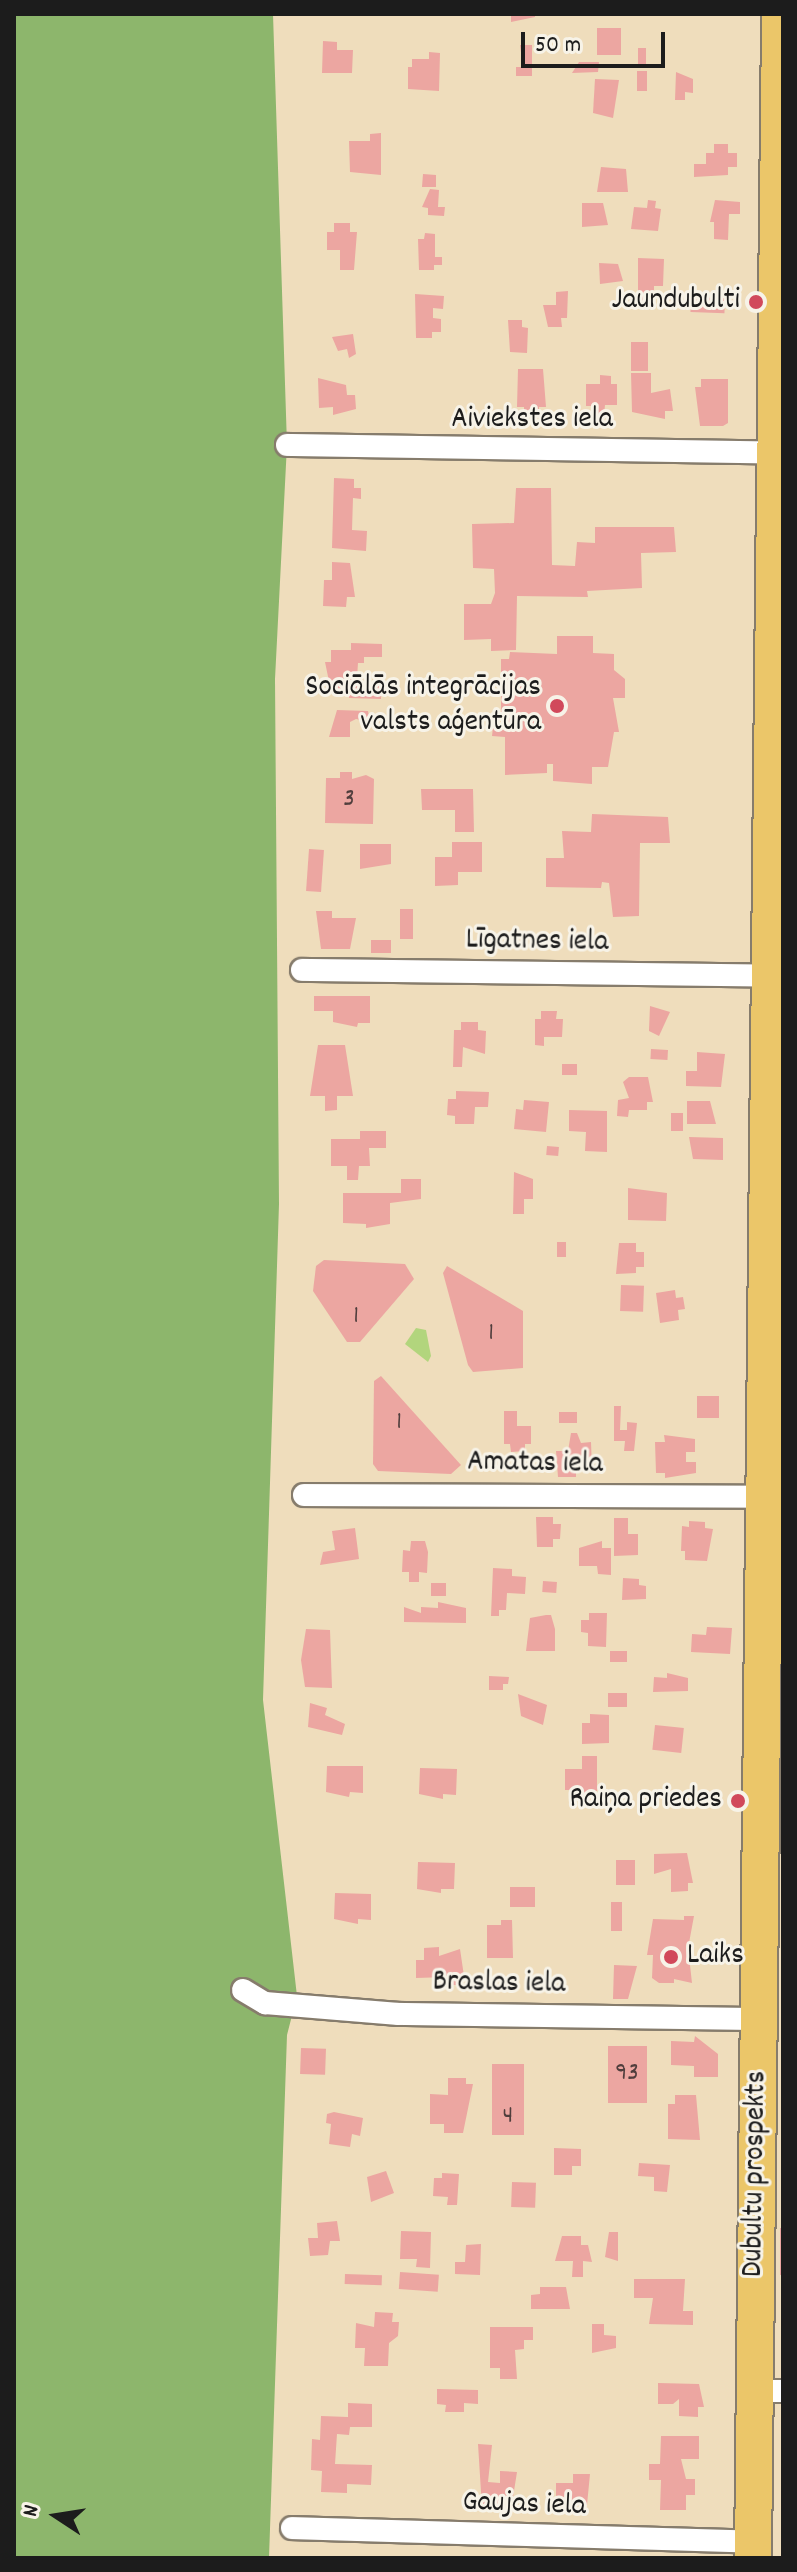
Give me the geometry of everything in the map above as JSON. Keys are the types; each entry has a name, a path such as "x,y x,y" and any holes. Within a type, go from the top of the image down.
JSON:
{"main road":[{"name":"Dubultu prospekts","path":"753,2550 769,2391 759,2019 770,1520 770,976 777,885 776,453 780,14"}],"street":[{"name":"Aiviekstes iela","path":"287,445 776,453"},
{"name":"Līgatnes iela","path":"302,970 770,976"},
{"name":"Amatas iela","path":"304,1495 770,1520"},
{"name":"Braslas iela","path":"243,1990 265,2003 399,2014 759,2019"},
{"name":"Gaujas iela","path":"292,2528 753,2550"}],"green space":[{"path":"14,14 273,14 287,445 275,679 279,1204 263,1700 297,1996 287,2035 269,2558 14,2558"},
{"path":"416,1328 426,1330 431,1356 428,1362 405,1344"}],"building":[{"path":"511,14 535,14 535,17 511,22"},
{"path":"597,28 621,28 621,55 597,55"},
{"path":"323,41 337,42 337,50 353,50 352,73 322,73"},
{"path":"520,45 532,45 532,76 516,76 516,67 523,67"},
{"path":"638,48 646,48 646,65 638,65"},
{"path":"429,52 440,53 439,91 408,89 408,67 412,67 412,59 429,59"},
{"path":"579,62 599,62 598,72 572,73"},
{"path":"637,71 647,71 647,91 637,91"},
{"path":"676,72 693,79 693,93 685,92 685,100 675,100"},
{"path":"595,79 619,80 613,118 593,113"},
{"path":"381,133 381,175 350,172 349,141 370,141 370,134"},
{"path":"714,144 728,144 728,153 737,153 737,167 728,167 728,175 694,177 694,164 706,164 706,153 714,153"},
{"path":"601,167 626,169 628,192 597,192"},
{"path":"423,174 436,175 436,187 422,187"},
{"path":"430,189 439,190 438,207 445,207 444,216 428,215 428,208 422,207"},
{"path":"648,200 656,201 655,208 661,209 658,231 631,229 634,207 647,208"},
{"path":"715,200 740,202 740,214 729,214 728,240 714,239 714,222 710,222"},
{"path":"582,203 603,203 608,225 582,227"},
{"path":"334,223 350,223 350,232 357,232 354,270 340,270 340,250 327,250 327,232 334,232"},
{"path":"425,233 435,234 435,257 442,257 442,265 434,265 434,270 419,270 418,239 424,239"},
{"path":"638,258 664,259 663,286 654,286 654,296 648,296 648,301 638,301"},
{"path":"599,263 618,264 623,281 600,284"},
{"path":"568,291 567,318 561,318 562,327 548,327 543,305 556,305 556,292"},
{"path":"415,294 444,296 443,309 433,308 433,318 441,319 441,332 432,332 432,338 416,338"},
{"path":"691,297 725,298 724,313 690,312"},
{"path":"508,320 522,320 522,327 528,328 527,353 510,352"},
{"path":"353,334 356,354 349,358 347,349 338,351 332,337"},
{"path":"631,342 648,342 648,371 631,371"},
{"path":"518,369 543,369 546,407 539,407 539,416 524,416 524,407 517,407"},
{"path":"631,373 651,373 651,393 670,389 673,411 665,411 665,419 632,412"},
{"path":"600,375 611,376 611,384 617,384 617,405 605,405 604,415 592,415 591,406 586,406 586,384 600,384"},
{"path":"318,378 346,385 347,395 355,395 356,409 333,415 333,407 319,408"},
{"path":"701,379 728,379 728,423 723,426 700,426 695,387 701,387"},
{"path":"334,478 354,479 354,488 361,488 361,499 353,498 352,530 367,531 366,551 332,548"},
{"path":"516,488 551,488 552,565 575,566 577,542 595,543 595,527 674,527 676,552 641,553 642,588 587,591 588,597 517,596 516,650 491,651 491,639 464,640 464,604 491,604 495,593 494,569 473,568 472,524 514,523"},
{"path":"332,562 350,563 355,597 347,597 346,607 323,606 324,580 332,580"},
{"name":"Sociālās integrācijas valsts aģentūra","path":"557,636 593,636 593,653 614,654 614,670 625,679 625,698 613,698 619,732 614,732 608,767 592,767 592,784 553,781 553,764 547,764 547,773 505,775 505,737 492,736 493,727 501,727 501,659 509,659 510,652 557,654"},
{"path":"351,643 382,644 382,657 364,657 364,663 358,663 357,678 363,679 363,685 381,685 381,699 349,698 349,691 331,691 325,662 331,662 331,650 351,650"},
{"path":"337,710 368,711 370,722 356,719 350,722 350,737 329,737"},
{"path":"340,772 352,772 352,779 366,775 374,779 373,824 325,823 326,778 340,778"},
{"path":"421,789 473,789 474,832 455,832 455,810 422,810"},
{"path":"592,814 668,817 670,843 640,843 639,916 613,917 609,883 602,882 601,888 546,887 546,858 564,858 562,831 591,832"},
{"path":"452,842 482,842 482,872 458,872 458,885 435,886 435,857 452,857"},
{"path":"360,844 391,844 391,864 360,869"},
{"path":"309,849 324,850 321,892 306,891"},
{"path":"400,909 413,909 413,939 400,939"},
{"path":"316,911 332,911 332,918 356,918 350,949 321,949"},
{"path":"371,940 391,940 391,953 371,953"},
{"path":"314,996 370,996 370,1023 358,1023 357,1027 333,1022 333,1011 314,1011"},
{"path":"650,1006 670,1012 659,1036 649,1031"},
{"path":"541,1011 557,1011 556,1019 563,1019 562,1037 544,1037 544,1046 535,1045 535,1019 541,1019"},
{"path":"461,1022 478,1022 478,1030 486,1031 485,1054 463,1047 462,1067 453,1067 454,1030 461,1030"},
{"path":"318,1045 345,1045 353,1096 337,1096 337,1110 325,1111 325,1096 310,1096"},
{"path":"651,1049 668,1050 667,1060 650,1059"},
{"path":"697,1052 725,1054 721,1087 686,1086 686,1071 697,1071"},
{"path":"562,1064 577,1064 577,1075 562,1075"},
{"path":"629,1077 648,1077 653,1102 647,1102 647,1110 629,1110 628,1117 617,1116 618,1100 629,1098 623,1082"},
{"path":"456,1091 489,1092 488,1107 475,1107 474,1124 455,1124 455,1116 447,1115 448,1099 456,1099"},
{"path":"524,1100 549,1102 546,1132 514,1129 516,1109 523,1110"},
{"path":"687,1101 710,1101 716,1124 687,1124"},
{"path":"569,1110 607,1111 607,1152 585,1151 586,1132 569,1131"},
{"path":"671,1113 683,1113 683,1131 671,1131"},
{"path":"360,1131 386,1131 386,1148 369,1148 370,1166 359,1166 358,1180 347,1180 347,1166 331,1166 331,1139 360,1139"},
{"path":"689,1137 723,1138 723,1160 693,1159"},
{"path":"547,1146 559,1147 558,1156 546,1155"},
{"path":"514,1172 533,1179 533,1199 524,1199 524,1214 513,1214"},
{"path":"401,1179 421,1179 421,1199 390,1203 390,1224 366,1228 366,1224 343,1223 343,1193 401,1193"},
{"path":"628,1188 667,1193 666,1221 628,1220"},
{"path":"557,1242 566,1242 566,1257 557,1257"},
{"path":"619,1243 636,1243 636,1252 644,1252 644,1267 636,1267 636,1273 616,1274"},
{"path":"324,1260 405,1264 414,1279 360,1342 347,1342 313,1291 316,1266"},
{"path":"447,1266 523,1311 523,1368 473,1372 468,1365 443,1273"},
{"path":"621,1285 644,1286 643,1312 620,1311"},
{"path":"675,1290 676,1298 683,1297 685,1309 678,1310 679,1320 660,1323 656,1293"},
{"path":"381,1376 461,1465 451,1474 378,1471 373,1464 374,1381"},
{"path":"697,1396 719,1396 719,1418 697,1418"},
{"path":"614,1406 621,1406 620,1430 627,1430 627,1422 637,1423 634,1451 624,1451 625,1441 614,1441"},
{"path":"504,1411 517,1411 517,1426 531,1426 531,1444 525,1444 525,1451 511,1452 510,1444 504,1444"},
{"path":"559,1412 577,1412 577,1423 559,1423"},
{"path":"571,1433 577,1433 581,1443 591,1442 592,1469 576,1469 576,1477 558,1477 556,1451 568,1451"},
{"path":"664,1435 695,1439 695,1452 686,1452 686,1462 696,1462 696,1473 665,1478 665,1473 656,1473 655,1442 665,1442"},
{"path":"536,1517 553,1517 553,1524 561,1524 560,1539 553,1539 553,1547 537,1547"},
{"path":"614,1518 628,1518 628,1534 638,1534 638,1555 614,1556"},
{"path":"689,1521 705,1522 705,1528 713,1529 707,1561 685,1560 685,1551 681,1551 682,1526 689,1527"},
{"path":"355,1528 359,1559 320,1565 323,1552 335,1550 332,1531"},
{"path":"411,1541 425,1541 428,1552 427,1573 419,1572 419,1582 409,1582 409,1572 402,1572 403,1550 410,1551"},
{"path":"602,1541 602,1548 611,1548 611,1575 598,1574 597,1566 579,1566 579,1548"},
{"path":"493,1568 512,1569 512,1576 526,1577 525,1594 507,1593 506,1610 499,1610 499,1616 491,1616"},
{"path":"623,1578 639,1579 639,1585 646,1586 646,1599 622,1600"},
{"path":"543,1581 557,1582 556,1593 542,1592"},
{"path":"431,1583 446,1583 446,1596 431,1596"},
{"path":"438,1602 466,1608 466,1623 404,1622 404,1607 421,1613 421,1607 438,1608"},
{"path":"589,1613 607,1613 606,1647 588,1646 588,1633 581,1632 581,1620 589,1620"},
{"path":"551,1615 555,1629 555,1651 526,1651 530,1618"},
{"path":"707,1627 732,1628 730,1654 691,1652 692,1634 706,1635"},
{"path":"306,1629 330,1630 332,1688 305,1687 301,1660"},
{"path":"610,1651 627,1651 627,1662 610,1662"},
{"path":"667,1673 688,1678 688,1691 653,1692 654,1677 667,1678"},
{"path":"489,1676 509,1677 508,1684 503,1684 503,1690 489,1690"},
{"path":"608,1693 627,1693 627,1707 608,1707"},
{"path":"518,1694 547,1705 543,1725 521,1716"},
{"path":"310,1703 327,1708 325,1715 345,1724 342,1735 308,1727"},
{"path":"590,1714 609,1715 609,1743 582,1744 582,1723 590,1723"},
{"path":"655,1725 684,1728 681,1753 652,1750"},
{"path":"582,1756 597,1756 597,1791 587,1791 587,1799 574,1798 574,1790 565,1790 565,1769 582,1769"},
{"path":"327,1766 363,1766 363,1793 350,1792 349,1797 326,1792"},
{"path":"420,1768 457,1769 456,1795 443,1794 443,1799 419,1794"},
{"path":"687,1853 693,1883 688,1883 688,1891 671,1892 671,1869 654,1874 654,1854"},
{"path":"616,1860 635,1860 635,1885 616,1885"},
{"path":"418,1862 455,1863 454,1889 441,1889 441,1893 417,1889"},
{"path":"510,1887 535,1887 535,1907 510,1907"},
{"path":"335,1893 371,1894 371,1920 358,1919 358,1924 334,1919"},
{"path":"611,1902 622,1902 622,1931 611,1931"},
{"path":"684,1916 694,1916 689,1943 693,1943 693,1956 689,1956 692,1983 674,1979 674,1983 659,1983 652,1978 653,1955 647,1955 653,1919 684,1920"},
{"path":"501,1920 512,1920 513,1958 487,1958 487,1925 501,1925"},
{"path":"439,1947 439,1956 460,1949 464,1976 459,1976 459,1985 447,1985 447,1977 416,1978 416,1960 424,1960 424,1948"},
{"path":"614,1965 637,1966 628,1999 613,1999"},
{"path":"695,2036 718,2054 718,2077 694,2077 694,2066 671,2065 671,2041 694,2042"},
{"path":"608,2046 647,2046 647,2103 608,2103"},
{"path":"301,2048 326,2049 325,2075 300,2074"},
{"path":"492,2064 524,2064 524,2135 492,2135"},
{"path":"448,2078 466,2078 466,2084 473,2084 463,2133 444,2133 444,2124 430,2124 430,2094 448,2095"},
{"path":"675,2095 696,2095 700,2140 668,2139 668,2104 675,2104"},
{"path":"334,2112 363,2118 360,2136 352,2134 350,2147 329,2144 331,2124 326,2123 327,2114"},
{"path":"554,2148 581,2149 581,2166 572,2166 572,2175 554,2175"},
{"path":"639,2163 670,2165 667,2192 654,2191 654,2177 638,2176"},
{"path":"386,2171 394,2193 371,2202 367,2177"},
{"path":"442,2173 459,2174 457,2205 447,2205 448,2197 433,2196 434,2178 442,2178"},
{"path":"512,2182 536,2183 535,2208 511,2207"},
{"path":"337,2221 340,2241 330,2241 328,2255 310,2256 308,2238 318,2238 317,2223"},
{"path":"780,2228 783,2228 783,2275 780,2275"},
{"path":"401,2231 431,2232 430,2268 416,2267 417,2259 400,2259"},
{"path":"609,2232 618,2232 618,2261 605,2257"},
{"path":"562,2236 581,2236 581,2245 588,2245 592,2262 583,2261 583,2277 572,2277 573,2261 555,2261"},
{"path":"481,2244 480,2275 455,2274 455,2262 465,2262 466,2245"},
{"path":"400,2272 439,2275 438,2292 399,2289"},
{"path":"345,2274 382,2275 382,2285 345,2284"},
{"path":"634,2279 685,2279 683,2311 693,2311 693,2325 649,2324 653,2298 634,2298"},
{"path":"540,2287 566,2287 570,2309 531,2309 531,2295 540,2294"},
{"path":"375,2312 393,2313 392,2322 399,2322 398,2336 389,2343 388,2366 364,2366 365,2348 355,2348 356,2323 374,2327"},
{"path":"592,2324 604,2324 604,2335 616,2336 616,2348 592,2353"},
{"path":"490,2327 533,2327 533,2340 524,2340 524,2349 515,2350 517,2379 500,2379 500,2368 490,2368"},
{"path":"658,2383 699,2384 704,2407 698,2407 698,2417 679,2416 679,2399 673,2404 658,2404"},
{"path":"437,2389 478,2390 478,2404 464,2403 464,2412 445,2412 446,2405 437,2404"},
{"path":"348,2403 372,2404 372,2427 350,2427 349,2435 337,2434 335,2464 372,2465 371,2485 347,2484 347,2493 321,2492 322,2471 311,2470 312,2439 320,2440 321,2416 348,2417"},
{"path":"661,2436 699,2436 699,2459 681,2459 686,2479 695,2479 695,2495 686,2495 686,2510 660,2510 661,2480 649,2480 649,2464 660,2464"},
{"path":"478,2444 492,2445 488,2482 500,2483 500,2471 517,2472 511,2510 482,2508"},
{"path":"573,2474 590,2474 587,2505 556,2504 556,2483 573,2483"}],"place":[{"name":"Jaundubulti","path":"756,302"},
{"name":"Sociālās integrācijas valsts aģentūra","path":"557,706"},
{"name":"Raiņa priedes","path":"738,1801"},
{"name":"Laiks","path":"671,1957"}]}
